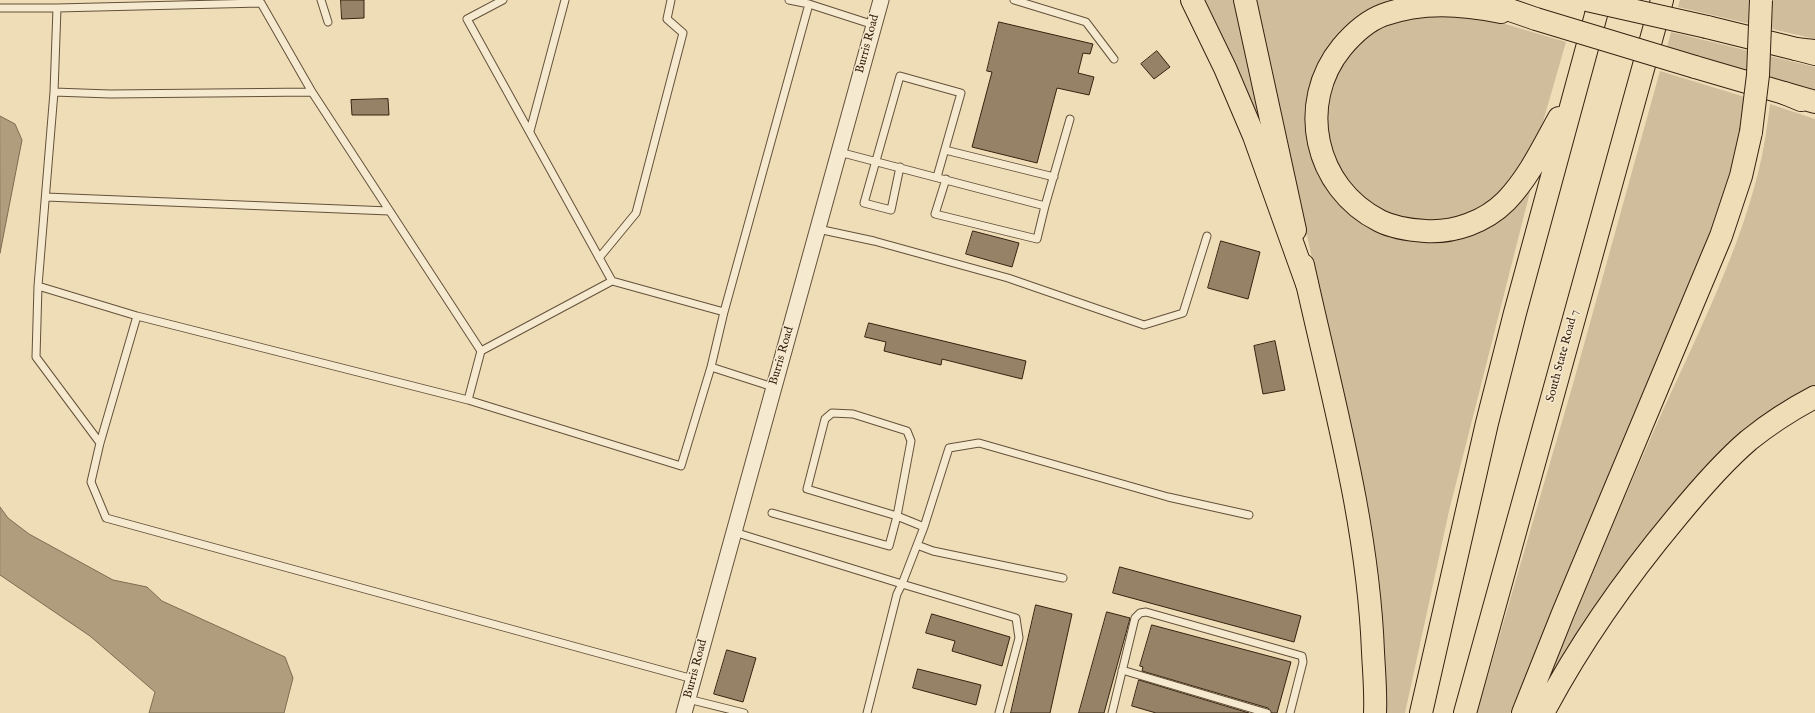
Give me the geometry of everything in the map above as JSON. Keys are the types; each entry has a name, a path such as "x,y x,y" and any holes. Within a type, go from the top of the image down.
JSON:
{"main road":[{"path":"1192,0 1225,68 1254,136 1307,284"},
{"path":"1245,0 1307,284 1343,440 1363,542 1372,622 1375,713"},
{"path":"1481,0 1695,68 1815,102"},
{"path":"1587,0 1809,51"},
{"path":"1421,713 1487,423 1514,313 1600,0"},
{"name":"South State Road 7","path":"1465,713 1662,0"},
{"path":"1523,713 1563,613 1721,236 1741,176 1751,132 1758,75 1761,0"},
{"path":"1536,18 1477,7 1435,4 1399,10 1382,15 1365,24 1349,38 1334,57 1321,81 1316,106 1317,136 1326,166 1341,189 1360,208 1381,221 1407,230 1431,231 1457,228 1484,218 1505,202 1526,179 1576,86"},
{"path":"1784,94 1815,106"},
{"path":"1543,713 1562,678 1608,607 1657,541 1711,477 1750,440 1796,407 1815,397"}],"street":[{"name":"Burris Road","path":"686,706 880,0"}],"lane":[{"path":"321,0 328,22"},
{"path":"503,0 467,19 612,281"},
{"path":"530,131 565,0"},
{"path":"599,258 636,213 683,33 667,19 671,0"},
{"path":"789,0 809,4 874,25"},
{"path":"1014,0 1086,22 1114,59"},
{"path":"0,8 261,3 312,92 481,351"},
{"path":"38,286 136,316 468,400 681,466 711,367 724,312 809,4"},
{"path":"57,8 54,92 38,286 36,357 100,443"},
{"path":"900,167 891,210 864,203 900,76 961,93 937,177"},
{"path":"54,92 110,94 312,92"},
{"path":"946,179 935,214 1037,239 1070,119"},
{"path":"945,150 1054,177"},
{"path":"839,152 1045,206"},
{"path":"46,197 389,211"},
{"path":"818,229 874,241 1008,278 1144,324 1183,313 1207,236"},
{"path":"468,400 481,351 612,281 724,312"},
{"path":"136,316 90,482 106,518 693,680"},
{"path":"711,367 773,387"},
{"path":"772,513 889,546 897,516 911,441 907,431 853,414 832,413 825,419 807,489 897,516 924,527"},
{"path":"867,713 897,594 924,527 949,448 979,443 1168,497 1249,515"},
{"path":"734,532 1016,618 1019,638 999,713"},
{"path":"917,544 933,551 1063,578"},
{"path":"1114,712 1122,670 1135,618 1140,613 1146,612 1302,656 1303,662 1290,713"},
{"path":"1122,670 1267,713"},
{"path":"686,706 744,713"}],"shaded area":[{"path":"1200,0 1241,0 1271,156"},
{"path":"1255,0 1406,0 1321,65 1327,185 1423,236 1527,190 1530,192 1449,511 1405,713 1379,713 1313,263"},
{"path":"1680,0 1815,0 1815,39 1678,7"},
{"path":"1418,13 1485,18 1566,42 1538,139 1500,197 1458,220 1413,223 1371,207 1332,162 1322,118 1338,63 1375,27"},
{"path":"1671,32 1815,67 1815,92 1667,47"},
{"path":"1660,71 1745,97 1735,156 1712,231 1510,713 1477,713 1573,384"},
{"path":"1770,104 1815,119 1815,385 1799,392 1767,415 1540,698 1666,403 1725,273 1749,206 1758,173 1764,147"},
{"path":"0,116 15,124 22,140 0,253"},
{"path":"0,507 8,518 29,534 113,580 147,587 162,601 285,657 293,678 284,713 149,713 155,692 90,636 0,575"}],"building":[{"path":"341,0 364,0 364,18 342,19"},
{"path":"999,22 1093,44 1090,54 1083,53 1078,73 1094,77 1089,95 1057,88 1037,163 972,147 992,72 987,71"},
{"path":"1157,51 1170,67 1154,79 1141,64"},
{"path":"388,99 389,115 352,115 351,100"},
{"path":"973,231 1019,243 1012,267 966,254"},
{"path":"1221,241 1260,252 1248,299 1208,288"},
{"path":"869,323 1026,361 1022,379 942,359 941,365 884,351 886,342 865,337"},
{"path":"1275,341 1285,390 1263,394 1254,346"},
{"path":"1120,567 1301,616 1294,642 1113,593"},
{"path":"1036,605 1072,614 1050,713 1011,713"},
{"path":"1107,612 1130,618 1104,713 1079,713"},
{"path":"932,614 1010,637 1002,666 952,651 955,641 926,633"},
{"path":"1152,625 1291,662 1277,713 1272,713 1268,708 1142,671 1143,667 1140,666"},
{"path":"727,650 756,658 743,702 714,694"},
{"path":"918,669 981,685 976,705 913,688"},
{"path":"1139,680 1249,713 1156,713 1132,706"}]}
